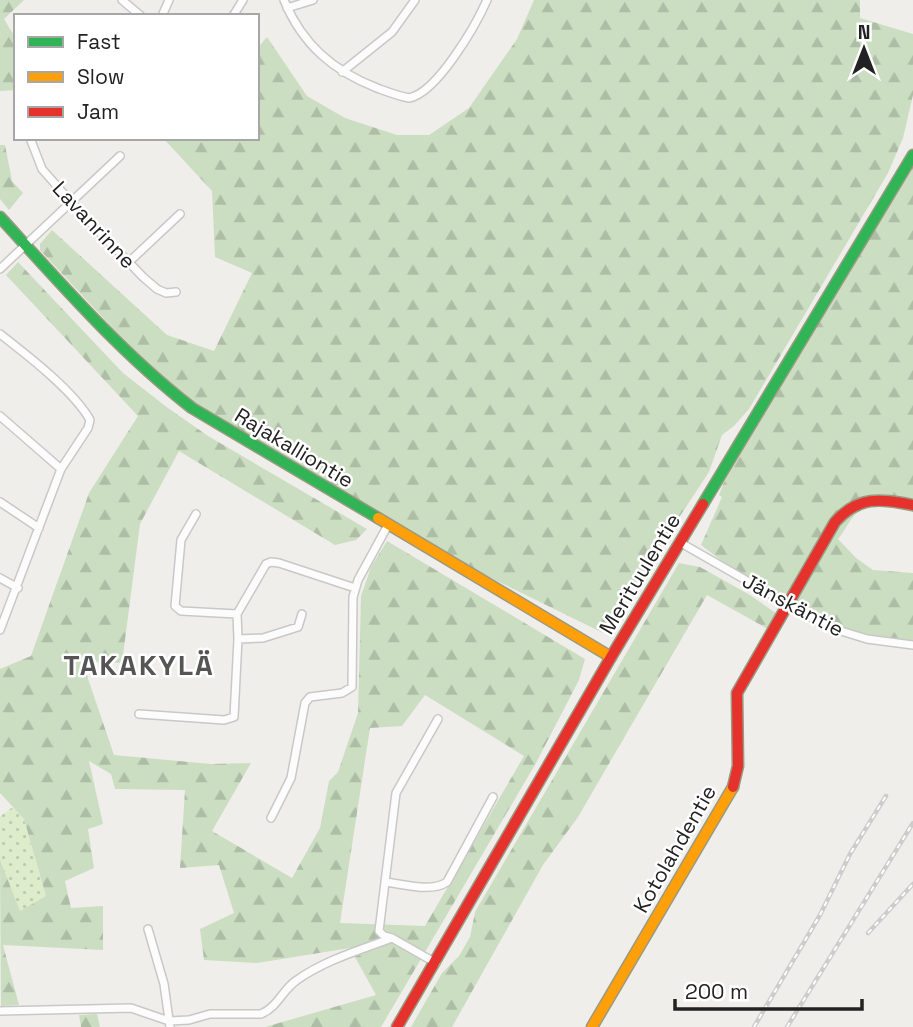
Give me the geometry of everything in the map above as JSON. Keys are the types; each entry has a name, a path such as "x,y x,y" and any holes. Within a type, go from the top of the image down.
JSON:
{"street":[{"path":"122,0 139,14"},
{"path":"313,0 286,4 308,43 342,72 401,97 414,97 443,71 458,53 487,0"},
{"path":"342,72 392,32 415,0"},
{"name":"Lavanrinne","path":"31,140 42,169 71,202 157,289 166,293 176,292"},
{"name":"Merituulentie","path":"399,1027 611,657 913,155"},
{"path":"0,269 120,156"},
{"path":"129,262 180,214"},
{"name":"Rajakalliontie","path":"0,217 114,340 165,388 217,424 611,657"},
{"path":"0,334 60,386 90,420 88,428 61,469 0,630"},
{"path":"0,416 61,469"},
{"name":"Kotolahdentie","path":"592,1027 735,784 738,766 737,693 835,522 849,507 863,500 913,505"},
{"path":"0,502 40,528"},
{"path":"195,514 181,540 175,606 181,611 237,614"},
{"path":"271,818 291,778 305,703 310,697 349,691 352,687 352,612 355,588 388,525"},
{"name":"Jänskäntie","path":"681,543 828,628 852,636 913,645"},
{"path":"139,714 224,720 234,717 237,614 261,569 271,562 355,588"},
{"path":"0,578 18,588"},
{"path":"238,639 263,638 298,627 302,614"},
{"path":"436,963 379,931 396,793 438,719"},
{"path":"385,882 439,887 447,881 493,797"},
{"path":"148,929 164,984 170,1024"},
{"path":"0,1011 131,1008 170,1024 209,1014 261,1014 279,1002 292,983 304,975 360,949 392,938"}],"green space":[{"path":"0,0 24,0 4,19 14,36 14,90 0,91"},
{"path":"534,0 860,0 860,18 913,34 913,95 903,138 888,173 749,409 722,435 709,472 603,633 489,577 194,402 144,362 40,250 40,244 52,230 167,335 214,351 252,273 215,257 212,191 165,140 259,140 259,47 267,37 307,96 345,118 397,135 429,135 469,108 517,39"},
{"path":"0,145 5,145 12,181 23,193 9,210 0,199"},
{"path":"913,164 913,512 885,505 864,508 852,518 838,539 856,558 873,570 913,573 913,641 870,636 837,628 799,607 797,599 790,592 777,595 731,568 701,545 722,497 719,495 723,484"},
{"path":"18,262 123,373 168,408 208,436 367,529 356,540 335,545 179,451 140,524 122,663 82,661 114,755 211,764 251,763 212,831 292,878 320,828 329,781 338,772 358,713 361,596 371,567 387,541 585,659 579,680 536,763 381,1027 265,1027 376,995 350,948 257,963 204,960 200,929 234,913 219,865 180,868 185,790 115,789 111,774 89,761 103,824 88,829 94,868 65,881 71,908 103,906 103,950 3,945 19,1005 1,1006 0,860 20,911 46,896 24,819 0,793 0,669 31,656 89,493 138,416 6,275","holes":["425,695 524,756 425,926 340,923 370,728 402,726"]},
{"path":"679,563 700,567 750,595 777,614 768,629 707,595 578,817 543,865 452,1027 411,1027 442,973 459,956 470,937 475,912"},
{"path":"13,807 24,819 46,896 20,912 0,860 0,816"},
{"path":"97,1014 100,1027 81,1027 79,1015"}],"railway":[{"path":"754,1027 820,915 850,854 886,796"},
{"path":"787,1027 913,823"},
{"path":"868,933 913,884"}],"traffic: fast":[{"path":"703,504 913,155"},
{"path":"0,217 116,341 192,408 378,518"}],"traffic: slow":[{"path":"378,518 611,657"},
{"path":"592,1027 733,787"}],"traffic: jam":[{"path":"733,787 738,766 737,693 835,522 853,507 871,501 913,505"},
{"path":"397,1027 611,657 703,504"}],"district":[{"name":"TAKAKYLÄ","path":"139,665"}]}
